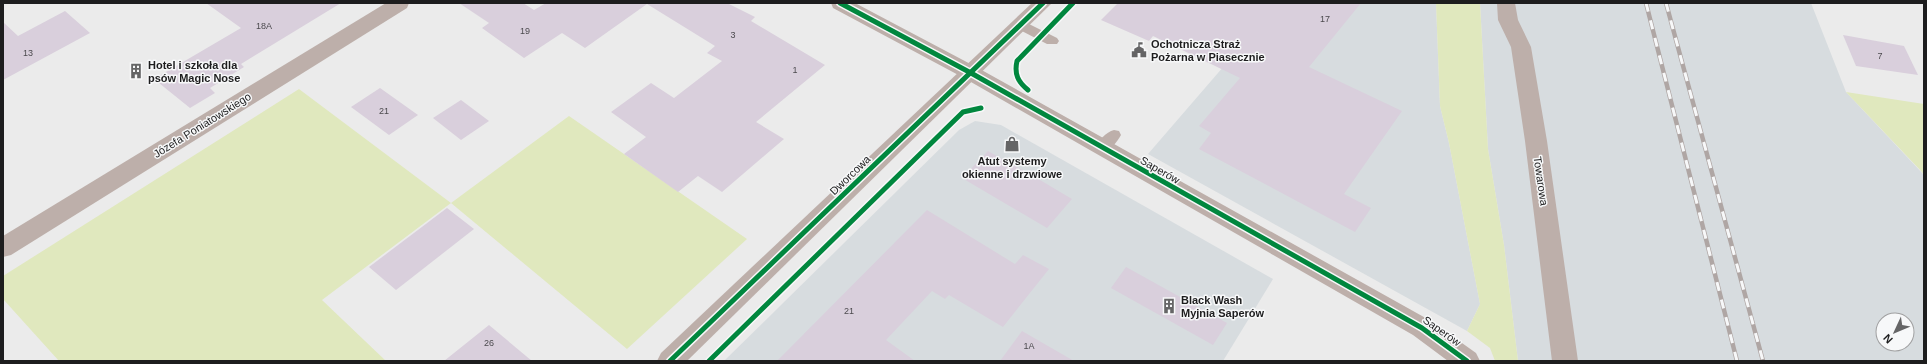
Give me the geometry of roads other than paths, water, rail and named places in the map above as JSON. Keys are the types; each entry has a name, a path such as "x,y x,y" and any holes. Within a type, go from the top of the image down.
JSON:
{"street":[{"name":"Józefa Poniatowskiego","path":"3,248 400,3"},
{"name":"Saperów","path":"840,3 971,73 1108,141 1422,328 1467,361"},
{"name":"Dworcowa","path":"670,361 1043,3"},
{"name":"Towarowa","path":"1506,3 1508,20 1521,47 1536,141 1565,361"}],"lane":[{"path":"1020,25 1052,41"}],"railway":[{"path":"1646,3 1737,361"},
{"path":"1666,3 1763,361"}],"place":[{"name":"Ochotnicza Straż Pożarna w Piasecznie","path":"1139,50"},
{"name":"Hotel i szkoła dla psów Magic Nose","path":"136,71"},
{"name":"Atut systemy okienne i drzwiowe","path":"1012,144"},
{"name":"Black Wash Myjnia Saperów","path":"1169,306"}]}
